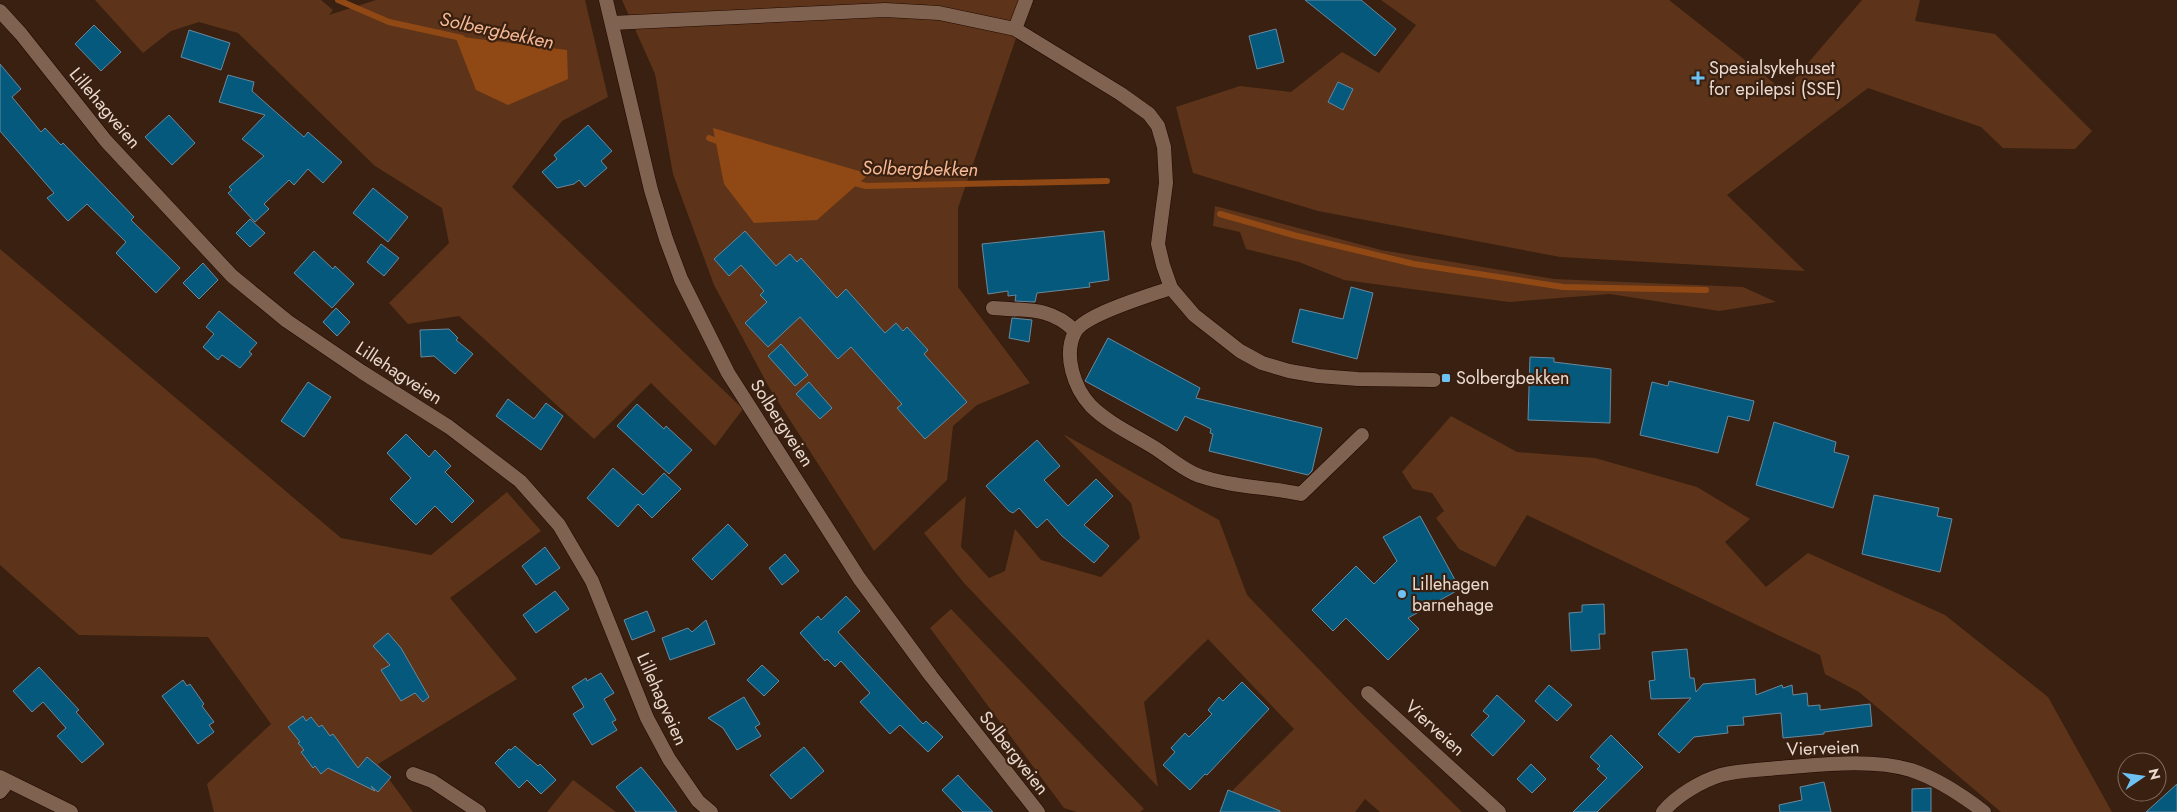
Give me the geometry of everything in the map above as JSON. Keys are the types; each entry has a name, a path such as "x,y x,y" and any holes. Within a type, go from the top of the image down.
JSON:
{"street":[{"name":"Solbergveien","path":"606,0 648,181 666,239 681,279 728,373 859,578 931,676 1038,812"},
{"path":"1015,29 1026,0"},
{"path":"612,23 885,10 939,14 1015,29 1120,94 1149,114 1158,126 1164,147 1166,183 1158,244 1171,288 1194,315 1240,351 1262,363 1318,376 1358,380 1434,380"},
{"name":"Lillehagveien","path":"0,11 106,141 232,276 286,321 449,427 520,481 558,525 592,581 646,718 669,759 698,801 711,812"},
{"path":"1171,288 1109,310 1087,321 1075,331 1070,348 1071,365 1075,381 1091,406 1198,476 1301,494 1362,434"},
{"path":"992,308 1050,312 1064,320 1075,331"},
{"name":"Vierveien","path":"1368,692 1499,812"},
{"name":"Vierveien","path":"1663,812 1691,789 1720,775 1747,771 1862,764 1910,770 1952,790 1984,812"},
{"path":"412,774 432,781 479,812"},
{"path":"3,783 71,812"}],"shaded area":[{"path":"95,0 321,0 333,10 329,15 376,0 585,0 608,97 562,121 512,187 743,409 715,446 651,383 594,439 459,316 408,324 389,303 449,243 442,208 375,166 238,33 199,22 171,31 143,53"},
{"path":"622,0 1029,0 958,208 958,287 1030,383 977,405 953,426 947,480 874,551 770,389 714,285 673,174 655,74"},
{"path":"1381,0 1669,0 1784,91 1862,0 1920,0 1915,21 1995,34 2092,131 2075,149 2003,148 1981,127 1868,88 1727,195 1805,271 1560,257 1318,211 1193,173 1176,107 1240,86 1291,92 1342,52 1379,73 1416,25"},
{"path":"455,36 567,50 568,79 508,105 476,90"},
{"path":"713,128 869,174 817,220 754,223 724,184"},
{"path":"1215,206 1381,250 1554,279 1743,287 1776,302 1719,311 1610,294 1509,302 1344,280 1299,262 1246,249 1240,232 1213,226"},
{"path":"0,249 341,538 431,555 507,492 541,531 450,598 517,679 378,764 413,812 214,812 207,784 271,724 208,637 79,635 0,565"},
{"path":"1451,416 1517,452 1595,458 1697,487 1750,519 1725,542 1766,587 1808,553 1945,615 2048,697 2112,812 2001,812 1859,692 1825,674 1820,655 1527,515 1495,567 1459,549 1436,518 1444,511 1432,493 1413,489 1402,472"},
{"path":"1063,434 1219,520 1247,595 1361,713 1462,812 1380,812 1365,799 1355,812 1251,812 1229,794 1294,729 1208,639 1144,702 1158,787 964,583 924,533 966,496 961,547 989,578 1005,571 1015,529 1041,560 1101,577 1140,538 1131,503"},
{"path":"951,609 1144,809 1140,812 1077,812 1064,808 930,628"},
{"path":"573,780 616,812 547,812"}],"building":[{"path":"1305,0 1361,0 1396,29 1375,56"},
{"path":"94,25 121,52 101,71 75,44"},
{"path":"1276,29 1284,62 1257,69 1249,36"},
{"path":"189,30 230,43 221,70 181,57"},
{"path":"0,64 21,89 12,97 41,132 45,128 61,145 63,143 134,217 131,220 180,268 156,293 116,253 126,242 87,204 68,221 47,198 54,193 0,131"},
{"path":"228,75 254,82 252,91 304,137 308,132 342,162 323,183 308,169 294,185 289,180 264,204 269,209 255,222 228,193 232,190 229,187 264,156 242,139 265,115 219,102"},
{"path":"1338,82 1353,89 1343,110 1328,102"},
{"path":"169,115 195,143 172,165 145,137"},
{"path":"588,125 612,151 601,161 607,168 585,187 579,180 574,184 557,188 542,172 557,159 554,155"},
{"path":"373,188 408,217 388,242 353,213"},
{"path":"250,219 265,233 250,247 236,233"},
{"path":"745,231 776,266 790,254 797,262 801,258 837,298 846,289 885,333 896,323 903,331 907,327 928,350 924,354 967,402 925,439 897,408 902,404 851,347 838,359 800,317 768,347 745,323 767,302 760,295 764,291 741,265 729,276 714,259"},
{"path":"1104,231 1109,280 1089,283 1090,287 1037,293 1035,302 1015,301 1016,295 1008,296 1008,291 988,294 982,244"},
{"path":"381,244 399,258 384,276 367,262"},
{"path":"314,251 333,269 335,266 354,284 332,308 294,273"},
{"path":"203,263 218,280 199,299 183,283"},
{"path":"1351,287 1373,293 1357,359 1292,342 1300,309 1343,319"},
{"path":"336,308 350,322 337,336 323,322"},
{"path":"219,311 257,343 249,352 252,354 240,368 222,355 218,360 203,347 214,334 206,327"},
{"path":"1012,318 1032,320 1029,342 1009,338"},
{"path":"449,329 458,338 456,340 473,354 455,374 434,356 421,357 420,330"},
{"path":"1108,338 1200,388 1196,398 1322,428 1312,471 1308,475 1209,451 1213,434 1210,433 1211,429 1185,416 1177,431 1085,381"},
{"path":"781,344 808,375 795,386 768,356"},
{"path":"1530,357 1554,358 1554,362 1611,369 1610,423 1528,420"},
{"path":"1669,381 1754,401 1749,421 1728,416 1718,453 1640,435 1652,382 1668,386"},
{"path":"308,382 331,397 304,437 281,421"},
{"path":"809,382 832,408 820,419 796,394"},
{"path":"508,399 534,419 546,403 563,416 541,450 496,416"},
{"path":"637,404 664,429 666,426 692,450 669,474 617,426"},
{"path":"1774,422 1836,442 1834,452 1849,456 1833,508 1756,485"},
{"path":"406,434 429,457 435,450 451,466 445,472 474,501 452,523 435,506 416,525 390,499 411,478 387,453"},
{"path":"1037,440 1060,466 1044,480 1068,506 1096,479 1113,496 1084,525 1109,546 1094,563 1062,536 1047,519 1037,528 1019,508 1013,513 1009,511 986,486"},
{"path":"613,468 643,495 664,473 681,489 652,518 638,504 618,527 587,498"},
{"path":"1874,495 1939,508 1937,516 1952,519 1940,572 1862,554"},
{"path":"1420,516 1460,589 1408,618 1419,629 1388,660 1346,618 1333,631 1312,610 1356,566 1374,584 1397,561 1383,537"},
{"path":"728,524 748,545 712,580 692,559"},
{"path":"545,547 560,568 536,585 522,566"},
{"path":"785,554 799,571 782,585 769,568"},
{"path":"555,591 569,609 536,633 523,615"},
{"path":"846,596 860,611 838,632 923,724 926,721 943,737 928,752 900,725 890,734 860,702 870,693 841,661 835,667 827,659 825,661 800,633 818,616 821,620"},
{"path":"1604,604 1605,634 1599,634 1600,649 1571,651 1569,613 1582,612 1582,605"},
{"path":"647,611 655,631 632,640 624,620"},
{"path":"706,620 715,644 670,660 662,638 688,628 692,632"},
{"path":"388,633 401,648 429,697 423,702 415,693 401,701 381,670 390,665 373,646"},
{"path":"1687,649 1690,678 1694,678 1696,692 1703,684 1755,679 1756,695 1782,685 1783,688 1792,685 1793,695 1807,693 1808,706 1820,705 1820,710 1870,704 1872,726 1824,732 1824,734 1783,738 1781,713 1743,717 1744,725 1727,726 1728,733 1694,737 1679,753 1658,734 1691,698 1651,699 1649,681 1655,680 1652,652"},
{"path":"762,665 779,681 764,696 747,680"},
{"path":"39,667 79,710 76,712 104,744 82,763 57,736 66,728 43,702 32,712 13,691"},
{"path":"601,673 614,693 604,699 616,720 612,722 617,730 592,745 573,714 584,707 572,687 586,678 587,681"},
{"path":"183,680 187,686 190,684 204,704 202,706 214,722 209,725 214,732 198,744 162,696"},
{"path":"1242,682 1269,709 1207,775 1205,774 1190,790 1163,765 1175,752 1171,748 1185,733 1189,737 1212,714 1208,710 1219,697 1223,701"},
{"path":"1549,685 1572,705 1557,721 1535,701"},
{"path":"1497,695 1525,721 1493,756 1471,735 1489,716 1483,711"},
{"path":"744,697 760,724 755,727 761,736 737,750 723,728 708,718"},
{"path":"303,716 306,721 311,717 319,727 322,725 330,736 333,734 358,768 367,757 391,777 378,792 371,786 375,791 328,768 321,774 315,766 313,768 301,752 304,750 298,743 300,742 288,727"},
{"path":"1611,735 1643,767 1597,812 1573,812 1607,778 1597,769 1600,766 1590,757"},
{"path":"515,746 538,766 540,764 556,780 541,794 527,780 519,788 495,763 509,749 511,750"},
{"path":"804,747 824,771 791,799 770,775"},
{"path":"1531,764 1546,779 1532,793 1517,779"},
{"path":"641,767 677,812 636,812 616,787"},
{"path":"958,775 993,812 963,812 942,790"},
{"path":"1824,782 1831,812 1780,812 1779,805 1802,800 1800,787"},
{"path":"2177,784 2177,812 2146,812 2157,802 2167,802 2167,793"},
{"path":"1931,788 1931,812 1912,812 1912,789"},
{"path":"1228,790 1280,811 1280,812 1220,812"}],"waterway":[{"name":"Solbergbekken","path":"338,0 389,22 462,38"},
{"name":"Solbergbekken","path":"709,138 722,143"},
{"name":"Solbergbekken","path":"851,182 866,186 1107,181"},
{"name":"Solbergbekken","path":"1220,214 1297,236 1414,264 1563,287 1706,290"}],"place":[{"name":"Spesialsykehuset for epilepsi (SSE)","path":"1698,78"},
{"name":"Solbergbekken","path":"1446,378"},
{"name":"Lillehagen barnehage","path":"1402,594"}]}
